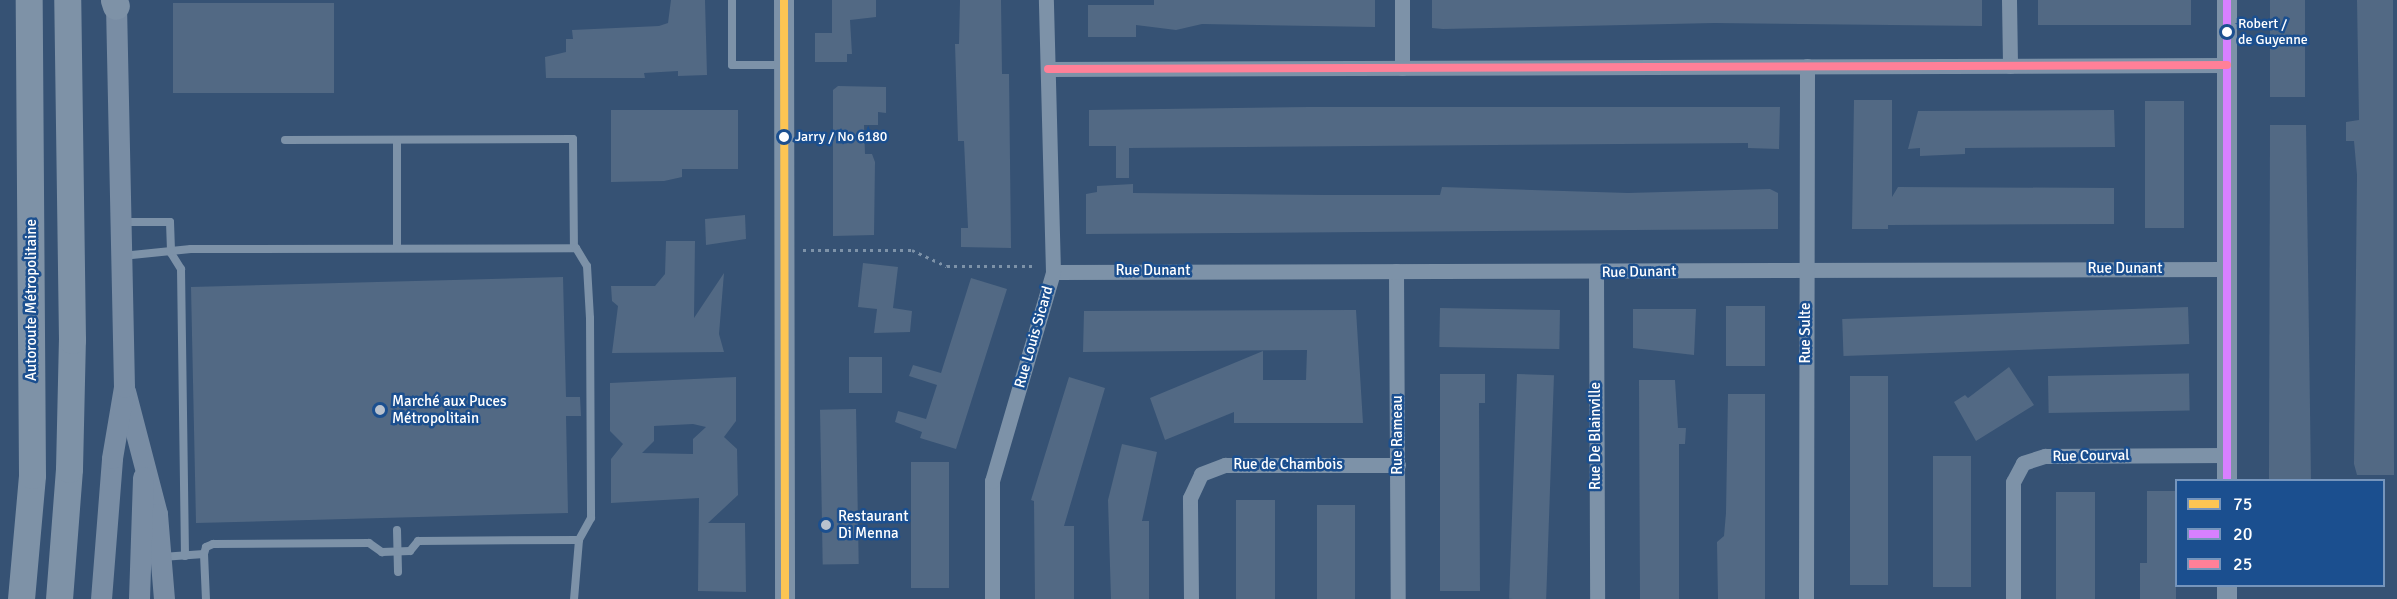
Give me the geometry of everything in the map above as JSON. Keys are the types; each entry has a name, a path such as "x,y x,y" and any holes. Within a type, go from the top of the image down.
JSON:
{"highway":[{"name":"Autoroute Métropolitaine","path":"21,599 32,475 29,0"},
{"path":"59,599 72,351 67,0"}],"main road":[{"path":"101,599 111,468 124,387 115,2"},
{"path":"124,387 145,459 161,557 164,599"},
{"path":"139,599 139,515 145,459"}],"street":[{"path":"784,0 785,599"},
{"name":"Rue Louis Sicard","path":"992,599 992,481 1052,269 1046,0"},
{"path":"1402,0 1402,68"},
{"path":"2009,0 2010,66"},
{"path":"2227,0 2227,479"},
{"path":"1048,69 2227,65"},
{"name":"Rue Sulte","path":"1806,599 1807,66"},
{"name":"Rue Dunant","path":"1052,269 1596,272 2226,269"},
{"name":"Rue Rameau","path":"1396,271 1398,599"},
{"name":"Rue De Blainville","path":"1596,272 1597,599"},
{"name":"Rue Courval","path":"2013,599 2013,482 2024,463 2045,456 2227,455"},
{"name":"Rue de Chambois","path":"1191,599 1190,498 1201,474 1225,465 1398,465"}],"lane":[{"path":"732,0 732,65 784,65"},
{"path":"285,140 573,139 574,247 587,266 590,318 591,518 579,540 574,599"},
{"path":"397,140 397,248"},
{"path":"119,222 170,222 171,253 181,270 185,556"},
{"path":"120,256 171,253 191,249 574,247"},
{"path":"397,530 398,572"},
{"path":"206,599 204,555 206,547 213,544 369,543 382,552 410,551 418,541 579,540"},
{"path":"161,557 204,555"}],"path":[{"path":"784,250 912,250 947,266 1052,269"}],"building":[{"path":"671,0 705,0 707,75 678,76 678,71 644,73 645,78 546,78 545,57 566,52 566,39 573,39 572,30 659,26 668,23"},
{"path":"832,0 876,0 876,17 850,20 852,54 847,54 847,62 815,62 815,33 832,33"},
{"path":"960,0 1001,0 1002,74 1009,74 1011,248 961,247 961,228 968,228 964,141 958,141 955,44 959,44"},
{"path":"1154,0 1375,0 1375,27 1202,24 1176,30 1136,25 1136,37 1088,37 1088,5 1154,5"},
{"path":"1432,0 1982,0 1982,26 1714,23 1443,29 1432,28"},
{"path":"2038,0 2191,0 2191,25 2038,25"},
{"path":"2270,0 2305,0 2305,97 2270,97"},
{"path":"2357,0 2393,0 2394,475 2357,475 2354,464 2357,175 2354,141 2346,141 2346,122 2359,120"},
{"path":"173,3 334,3 334,93 173,93"},
{"path":"838,86 886,87 886,113 878,112 878,125 864,125 865,154 872,154 875,162 874,235 833,236 833,90"},
{"path":"1854,100 1892,100 1892,197 1898,187 2114,188 2114,224 1888,225 1888,229 1852,229"},
{"path":"2145,101 2184,101 2184,228 2145,228"},
{"path":"1309,107 1780,107 1779,149 1748,148 1748,143 1129,148 1129,178 1116,178 1116,146 1089,146 1089,110"},
{"path":"611,110 738,110 738,169 682,169 682,177 664,181 611,182"},
{"path":"2114,110 2115,147 1965,148 1965,154 1920,156 1920,148 1908,149 1918,111"},
{"path":"2270,125 2306,125 2311,479 2269,479"},
{"path":"1133,184 1133,193 1326,195 1440,195 1442,187 1628,193 1770,189 1778,193 1778,229 1086,234 1086,194 1097,192 1097,186"},
{"path":"745,215 746,239 706,245 705,219"},
{"path":"666,241 695,241 694,318 724,273 719,334 724,352 612,353 618,306 612,301 611,286 655,286 665,274"},
{"path":"863,263 898,267 893,308 912,311 910,332 874,333 877,309 858,307"},
{"path":"563,277 566,397 580,397 581,416 566,416 568,513 196,523 191,287"},
{"path":"971,278 1007,289 956,449 920,438 922,432 895,422 898,411 926,419 937,385 909,376 913,365 941,373"},
{"path":"1726,306 1765,306 1765,366 1726,366"},
{"path":"2188,307 2189,344 1844,356 1842,319"},
{"path":"1440,308 1560,310 1559,349 1439,347"},
{"path":"1633,309 1696,309 1694,355 1633,348"},
{"path":"1356,310 1363,423 1234,423 1234,412 1165,440 1150,398 1263,351 1263,380 1306,380 1307,350 1083,352 1084,311"},
{"path":"849,357 882,357 882,393 849,393"},
{"path":"2009,367 2034,405 1976,441 1954,402 1965,395 1968,398"},
{"path":"1440,374 1485,374 1485,403 1479,403 1480,591 1440,591"},
{"path":"1517,374 1554,375 1546,599 1509,599"},
{"path":"2189,374 2190,411 2049,413 2048,376"},
{"path":"1850,376 1888,376 1888,585 1850,585"},
{"path":"736,377 736,421 724,437 737,449 738,495 708,523 745,523 746,592 698,591 699,498 611,503 611,459 623,444 610,431 610,383","holes":["693,424 706,427 693,439 693,454 642,453 654,441 654,426"]},
{"path":"1069,377 1105,388 1064,526 1074,526 1074,599 1035,599 1034,501 1031,500"},
{"path":"1639,380 1675,380 1678,428 1686,428 1685,444 1679,444 1679,599 1640,599"},
{"path":"1728,394 1765,394 1765,599 1718,599 1717,542 1724,536 1726,513"},
{"path":"856,409 859,564 823,565 820,410"},
{"path":"1122,444 1157,452 1142,521 1149,521 1149,599 1111,599 1108,500"},
{"path":"1933,456 1971,456 1971,587 1933,587"},
{"path":"911,462 949,462 949,588 911,588"},
{"path":"2147,491 2175,491 2176,599 2140,599 2140,563 2147,563"},
{"path":"2056,492 2095,492 2095,599 2056,599"},
{"path":"1236,500 1275,500 1275,599 1236,599"},
{"path":"1317,505 1355,505 1355,599 1317,599"}],"transit line":[{"name":"75","path":"784,0 785,599"},
{"name":"20","path":"2227,0 2227,479"},
{"name":"25","path":"1048,69 2227,65"}],"place":[{"name":"Robert / de Guyenne","path":"2227,32"},
{"name":"Jarry / No 6180","path":"784,137"},
{"name":"Marché aux Puces Métropolitain","path":"380,410"},
{"name":"Restaurant Di Menna","path":"826,525"}]}
